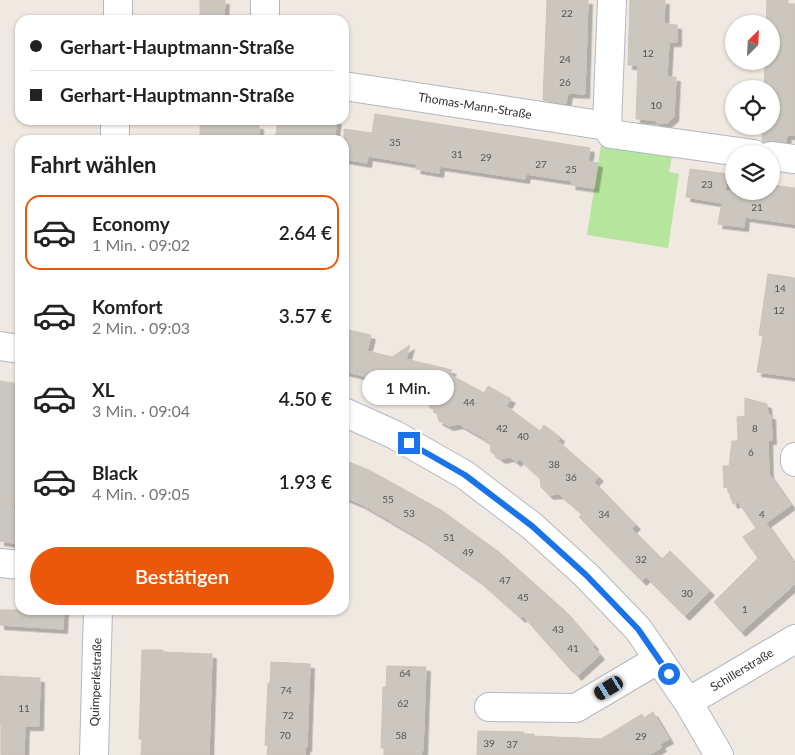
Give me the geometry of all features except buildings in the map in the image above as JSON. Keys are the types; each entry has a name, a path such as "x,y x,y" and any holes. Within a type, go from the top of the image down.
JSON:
{"street":[{"path":"118,0 118,15"},
{"path":"265,0 265,15"},
{"path":"607,126 612,0"},
{"name":"Thomas-Mann-Straße","path":"349,87 607,126 611,134 725,150"},
{"path":"780,158 795,160"},
{"path":"0,346 15,348"},
{"path":"349,414 395,436 465,475 532,526 586,575 638,629 688,702 719,755"},
{"path":"795,457 795,462"},
{"path":"0,563 15,565"},
{"name":"Quimperléstraße","path":"94,755 98,615"},
{"name":"Schillerstraße","path":"688,702 795,639"},
{"path":"489,708 576,708 659,659"}],"green space":[{"path":"601,145 672,156 669,172 679,174 668,248 587,235"}],"route":[{"path":"409,443 465,475 532,526 586,575 638,629 669,674"}]}
